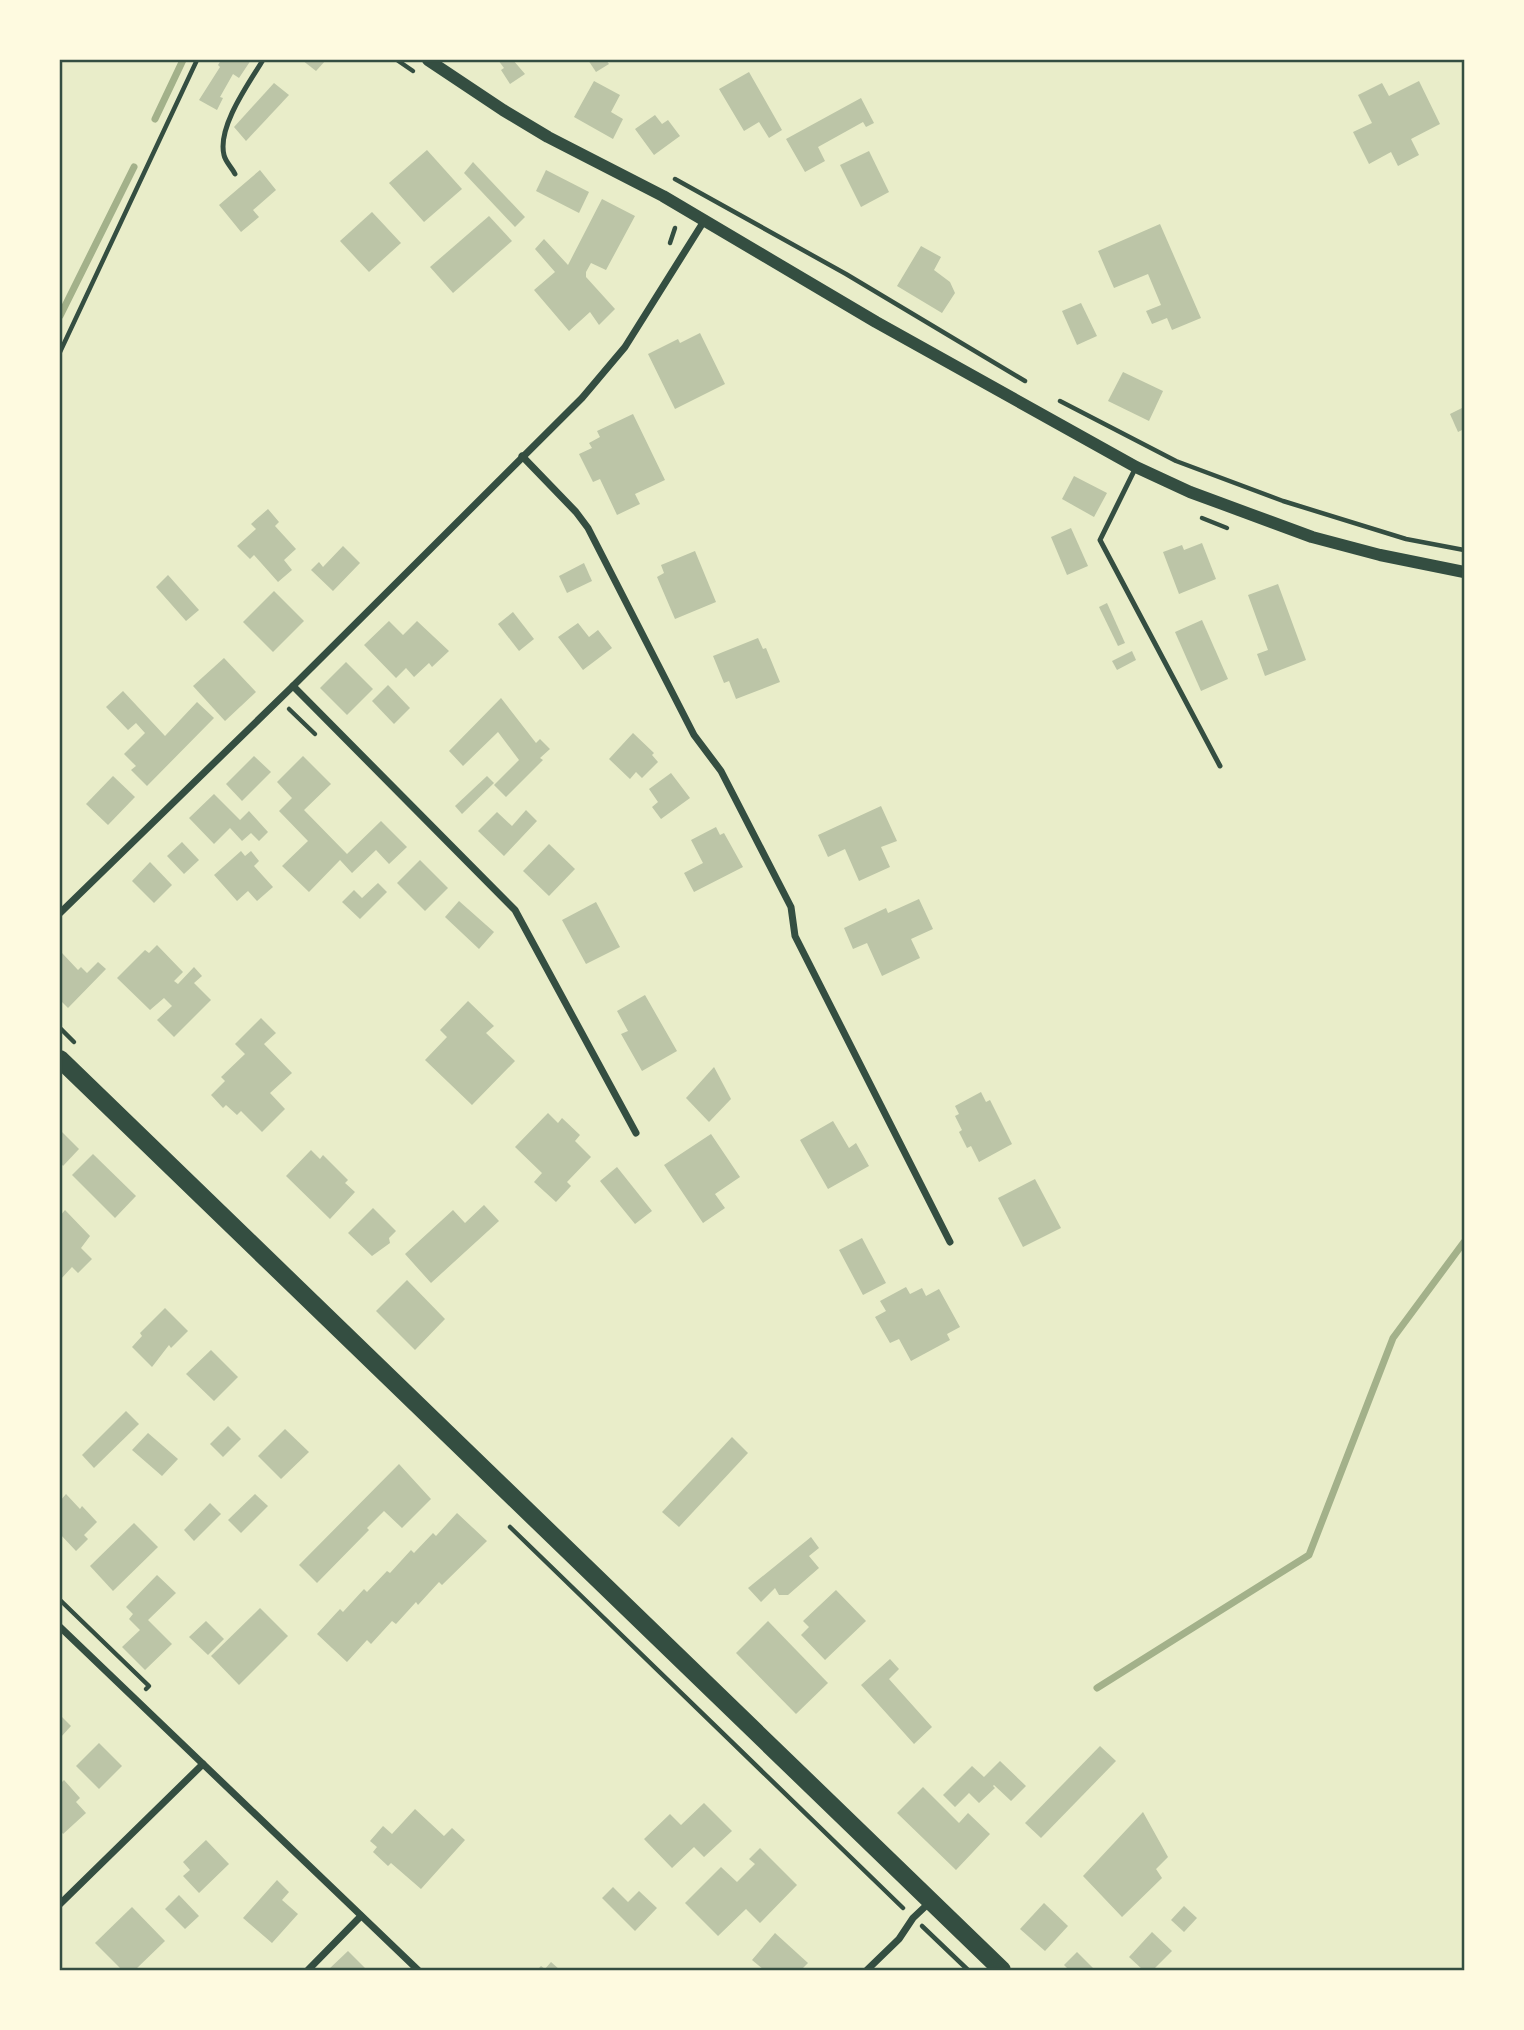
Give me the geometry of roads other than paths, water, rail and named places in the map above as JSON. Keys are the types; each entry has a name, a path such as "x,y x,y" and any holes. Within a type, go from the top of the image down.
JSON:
{"main road":[{"path":"60,1059 1002,1970"}],"street":[{"path":"428,60 548,137 663,196 876,322 1136,467 1190,492 1312,537 1380,555 1465,572"},
{"path":"60,913 582,398 625,347 704,221"},
{"path":"523,456 588,528 694,735 721,771 791,906 794,936 950,1242"},
{"path":"293,686 515,910 636,1133"},
{"path":"60,1627 418,1970"},
{"path":"60,1904 203,1764"},
{"path":"867,1970 899,1940 930,1901"},
{"path":"307,1970 361,1916"}],"lane":[{"path":"235,174 224,156 228,121 263,60"},
{"path":"1136,467 1100,540 1220,765"}],"waterway":[{"path":"155,119 183,60"},
{"path":"60,316 134,167"},
{"path":"1097,1688 1309,1555 1393,1338 1464,1242"}]}
